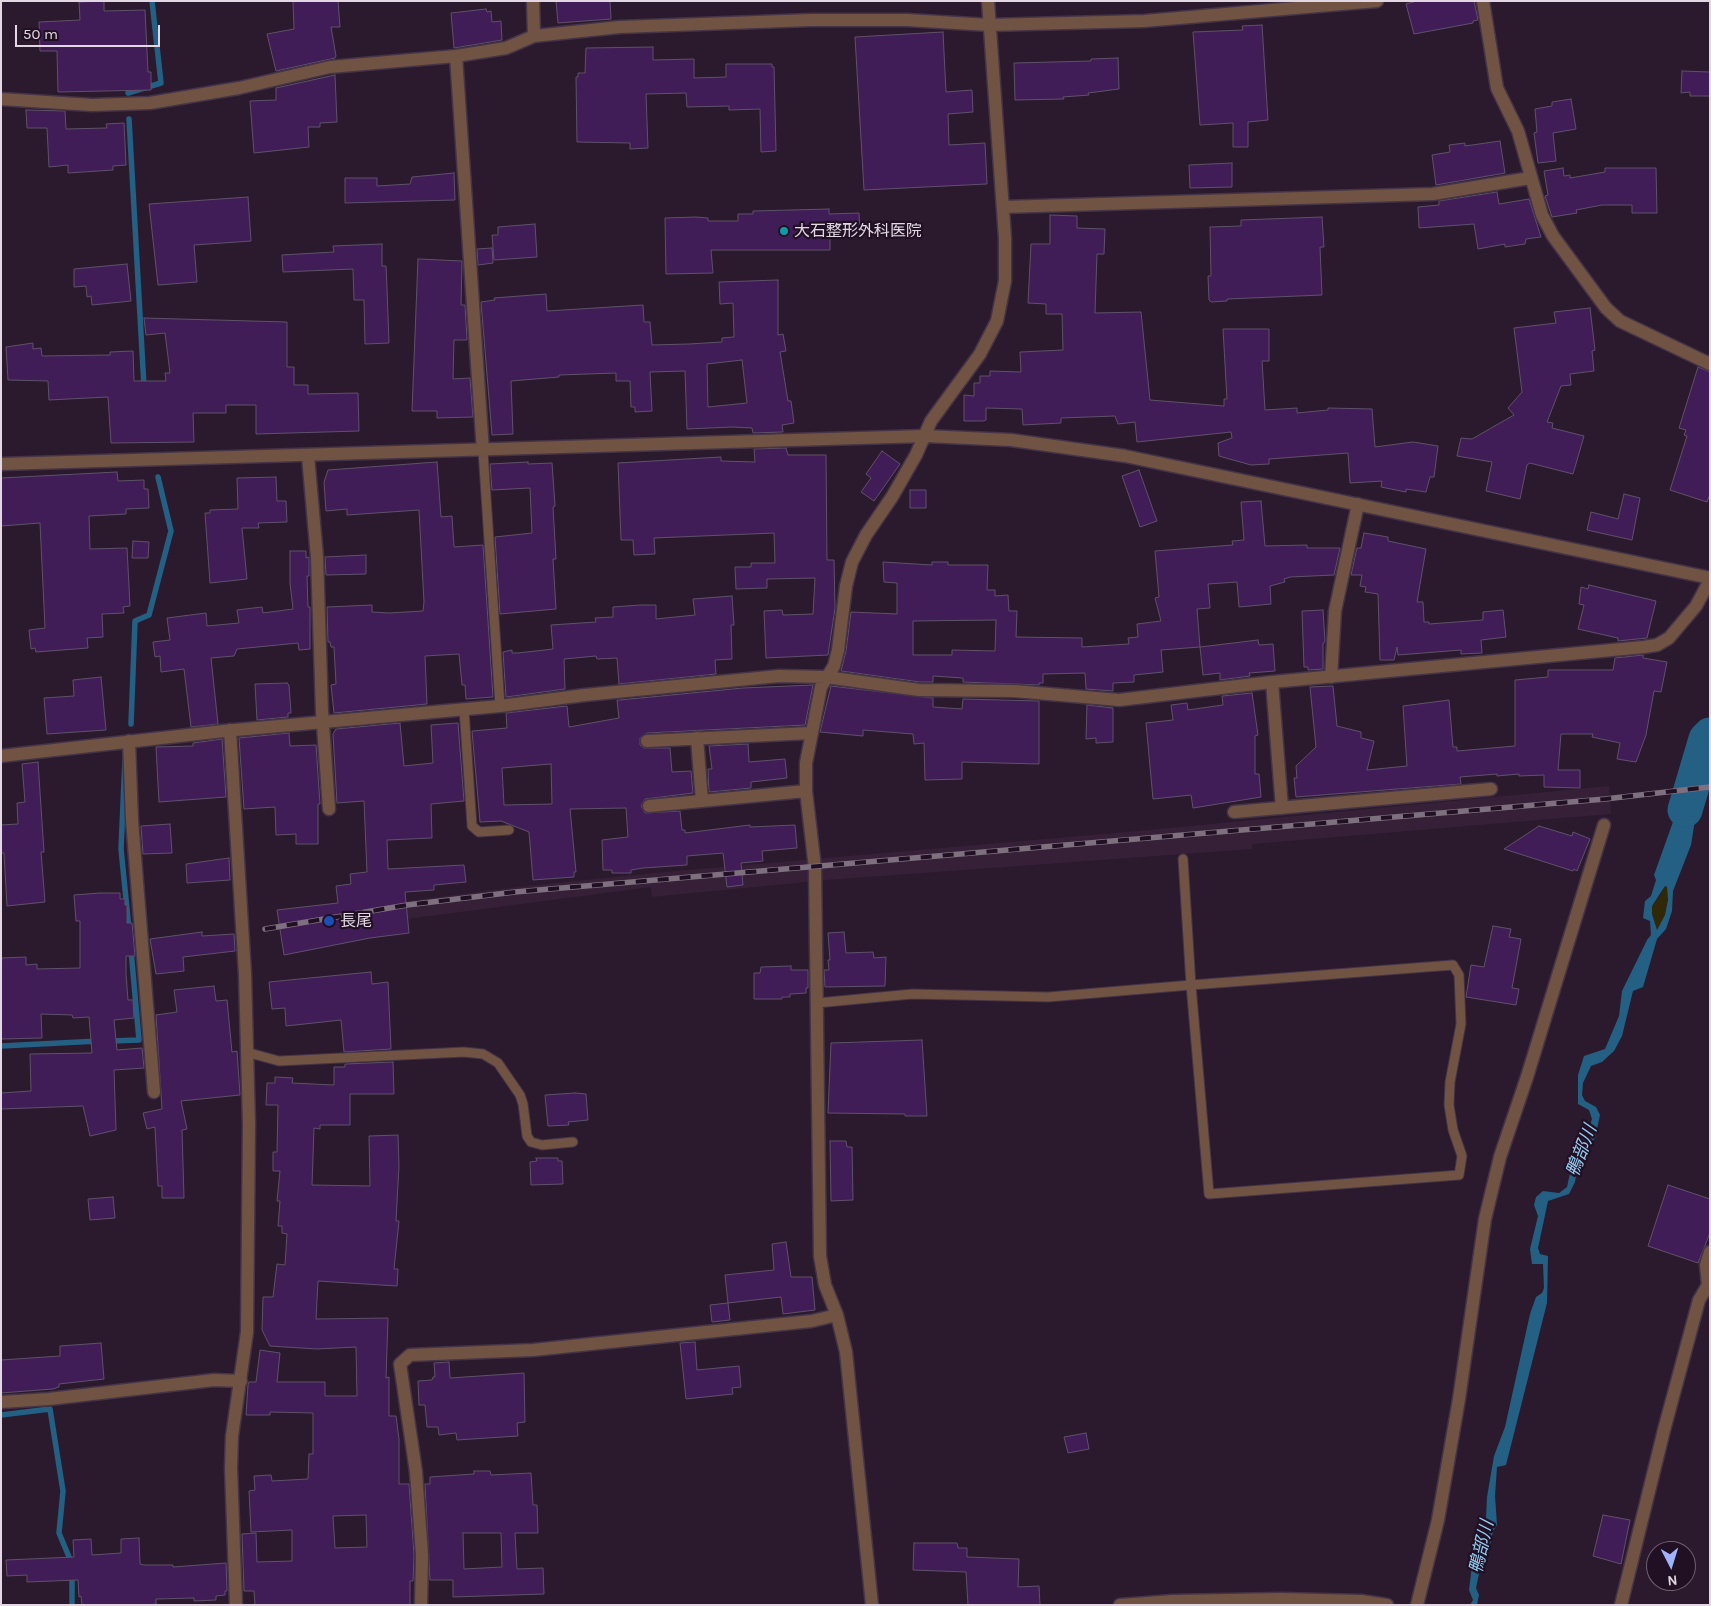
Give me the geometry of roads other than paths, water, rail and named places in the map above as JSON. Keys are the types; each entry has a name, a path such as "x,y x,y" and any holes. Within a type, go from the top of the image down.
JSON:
{"street":[{"path":"533,1 534,36"},
{"path":"872,1605 846,1352 837,1315 825,1285 820,1256 816,868 806,791 806,763 810,733 821,687 834,666 838,650 846,586 852,562 866,535 892,497 925,436 931,421 980,354 997,321 1004,281 1003,207 988,24 988,1"},
{"path":"1,99 92,105 150,103 239,88 330,67 456,56 506,48 534,36 685,23 811,20 907,20 988,24 1144,21 1377,1"},
{"path":"1483,1 1496,88 1518,131 1542,215 1553,236 1606,308 1620,321 1710,364"},
{"path":"456,56 483,451"},
{"path":"1003,207 1433,194 1530,178"},
{"path":"1,464 483,451 925,436 1011,440 1125,456 1710,579 1696,606 1679,628 1657,645 1272,682 1119,700 1014,691 919,690 826,678 779,676 585,695 464,710 230,730 1,756"},
{"path":"308,456 317,557 322,722 329,809"},
{"path":"1331,676 1335,611 1358,504"},
{"path":"1272,682 1282,808"},
{"path":"230,730 245,974 246,1052 250,1124 247,1332 232,1436 231,1468 236,1605"},
{"path":"647,741 810,733"},
{"path":"697,738 702,801"},
{"path":"129,741 132,820 154,1092"},
{"path":"1234,812 1491,789"},
{"path":"649,806 806,791"},
{"path":"1417,1605 1438,1520 1460,1399 1485,1219 1495,1175 1604,824"},
{"path":"1621,1605 1699,1300 1709,1286 1706,1265 1710,1252"},
{"path":"421,1605 422,1555 416,1472 400,1364 410,1355 534,1350 812,1321 837,1315"},
{"path":"1,1402 49,1399 214,1380 241,1381"},
{"path":"1120,1605 1173,1601 1281,1599 1362,1600 1387,1605"}],"lane":[{"path":"483,451 500,706"},
{"path":"464,710 472,826 479,832 509,830"},
{"path":"817,1003 912,994 1048,997 1191,985 1453,965 1459,975 1461,1024 1450,1082 1449,1105 1453,1130 1462,1156 1459,1175 1209,1194 1191,985 1182,859"},
{"path":"246,1052 278,1061 464,1052 483,1054 498,1063 520,1095 524,1104 527,1136 531,1142 542,1145 573,1142"}],"water":[{"path":"1694,763 1704,763 1691,845 1673,891 1672,911 1666,929 1657,939 1643,987 1633,991 1622,1036 1614,1051 1602,1062 1591,1066 1583,1083 1582,1095 1585,1101 1596,1107 1600,1115 1595,1138 1579,1160 1575,1182 1569,1194 1548,1201 1538,1248 1540,1254 1548,1256 1547,1303 1506,1465 1497,1467 1495,1496 1497,1525 1493,1531 1487,1559 1481,1564 1476,1588 1479,1595 1477,1605 1470,1605 1473,1600 1469,1590 1472,1566 1485,1539 1487,1497 1494,1456 1505,1427 1530,1314 1536,1297 1542,1293 1544,1288 1543,1264 1532,1264 1530,1249 1538,1216 1534,1205 1536,1197 1543,1191 1559,1193 1567,1187 1574,1155 1588,1132 1592,1119 1589,1110 1578,1104 1578,1075 1584,1056 1605,1049 1619,1016 1622,991 1651,935 1650,921 1643,918 1645,901 1651,896 1656,880 1654,875","holes":["1665,886 1667,887 1668,900 1665,915 1657,930 1652,914 1652,906"]}],"waterway":[{"path":"128,93 161,83 152,1"},
{"path":"129,119 144,387"},
{"path":"131,724 135,621 149,615 171,531 158,477"},
{"name":"鴨部川","path":"1685,810 1706,739 1710,735"},
{"path":"125,759 121,849 129,929"},
{"path":"111,1041 139,1040 131,950"},
{"path":"1,1046 99,1041"},
{"path":"1,1415 50,1409 63,1491 59,1533 72,1564"},
{"path":"72,1574 72,1605"}],"railway":[{"path":"265,929 407,905 515,892 1605,799 1710,787"}],"place":[{"name":"大石整形外科医院","path":"784,231"},
{"name":"長尾","path":"329,921"}]}
